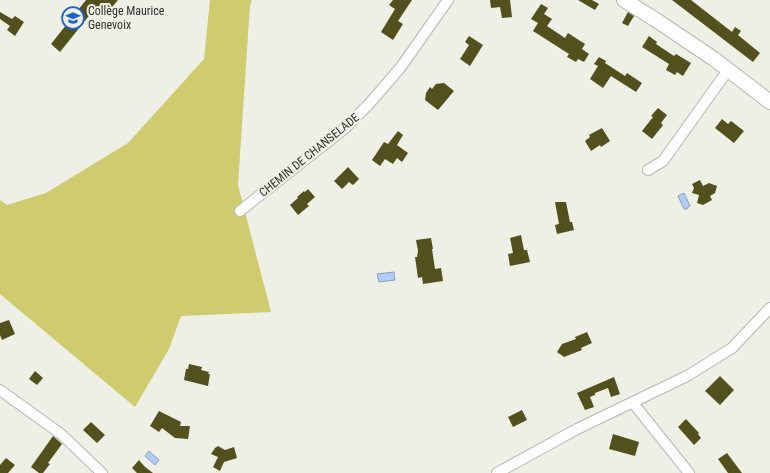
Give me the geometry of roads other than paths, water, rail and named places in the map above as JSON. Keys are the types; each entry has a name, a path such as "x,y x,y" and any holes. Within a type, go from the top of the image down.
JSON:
{"street":[{"name":"CHEMIN DE CHANSELADE","path":"240,211 344,129 370,104 401,66 448,0"},
{"path":"624,0 656,20 728,70 770,102"},
{"path":"648,170 663,161 728,70"},
{"path":"497,473 577,430 687,376 732,348 770,308"},
{"path":"0,390 61,434 102,473"},
{"path":"633,403 689,473"}],"water":[{"path":"684,193 690,206 687,209 684,209 678,196"},
{"path":"394,272 395,280 379,282 377,274"},
{"path":"149,451 159,460 155,465 145,456"}],"place":[{"name":"Collège Maurice Genevoix","path":"73,18"}]}
